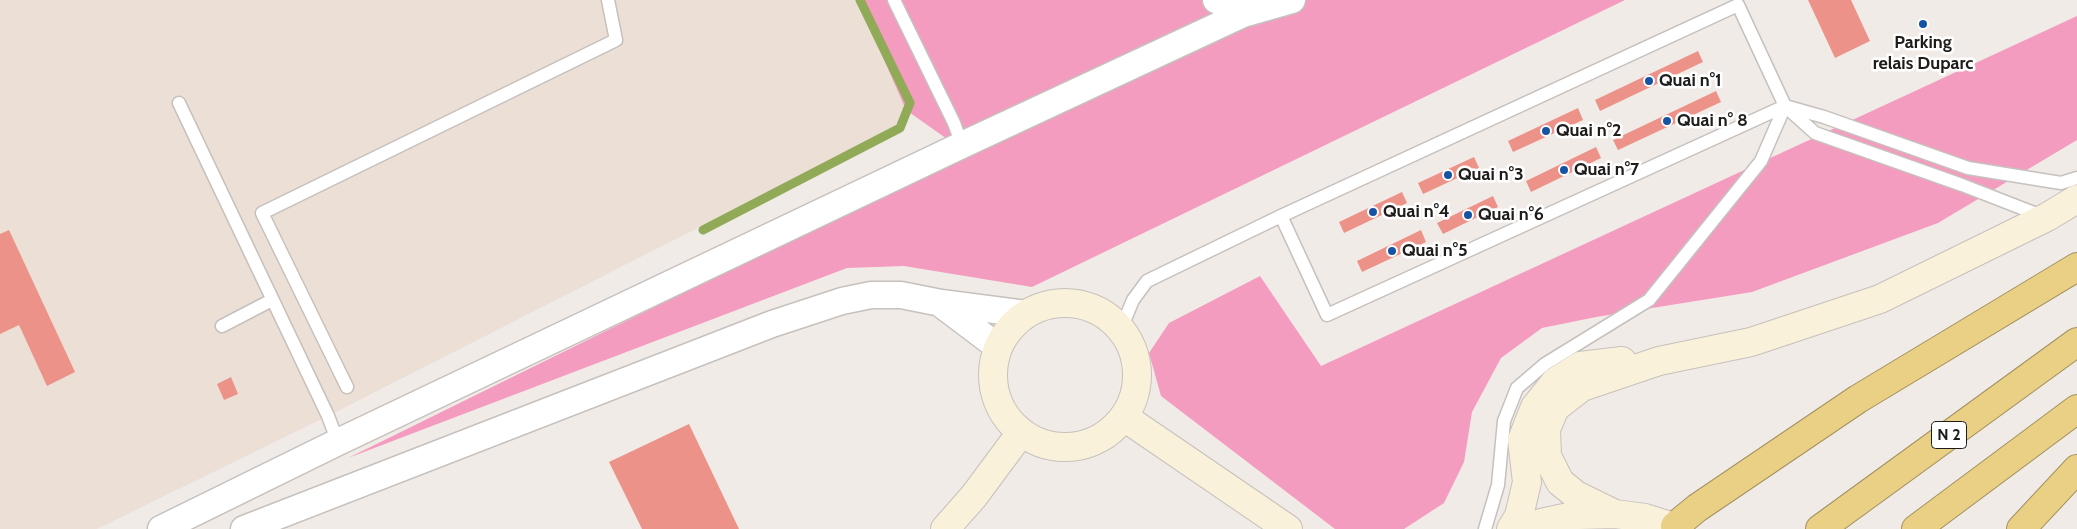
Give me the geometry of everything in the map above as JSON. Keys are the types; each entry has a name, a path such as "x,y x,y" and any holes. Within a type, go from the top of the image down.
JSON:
{"highway":[{"path":"1678,528 1697,508 1858,399 2077,266"},
{"name":"N 2","path":"1820,529 2077,342"},
{"path":"1916,529 2077,409"},
{"path":"2021,529 2077,469"}],"street":[{"path":"1216,0 1243,14"},
{"path":"161,529 338,442 962,145 1243,14 1292,0"},
{"path":"1615,514 1576,495 1560,482 1547,456 1546,430 1555,408 1582,387 1659,361 1752,342 1880,299 2047,218 2077,198"},
{"path":"244,529 772,324 842,301 871,295 901,296 1026,314"},
{"path":"941,303 998,347"},
{"path":"1069,303 1087,305 1111,319 1121,329 1135,355 1137,376 1134,398 1124,417 1107,434 1086,445 1063,448 1040,445 1020,434 1004,416 994,394 992,370 998,347 1009,328 1026,314 1046,305 1069,303"},
{"path":"1511,529 1519,516 1527,482 1522,440 1535,407 1556,380 1580,366 1620,361 1659,361"},
{"path":"1124,417 1288,529"},
{"path":"945,529 974,496 1020,434"},
{"path":"1525,529 1541,523 1578,515 1615,514 1645,518 1678,528"}],"lane":[{"path":"347,387 262,213 616,40 608,0"},
{"path":"894,0 954,123 962,145"},
{"path":"1121,329 1133,300 1148,281 1281,216 1738,5 1784,106 1815,133 2047,218"},
{"path":"179,103 328,416 338,442"},
{"path":"1281,216 1327,314 1784,106 1824,117 1968,168 2061,183 2077,178"},
{"path":"1485,529 1498,485 1504,421 1517,388 1545,364 1649,300 1761,161 1784,106"},
{"path":"222,326 272,300"}],"shaded area":[{"path":"0,0 858,0 906,110 900,125 328,416 97,529 0,529"},
{"path":"858,0 1625,0 1032,287 904,266 847,268 348,458 967,153 906,110"},
{"path":"2077,16 2077,140 1938,223 1752,292 1596,317 1542,328 1501,358 1472,412 1464,462 1444,503 1404,529 1335,529 1161,396 1149,353 1169,323 1260,276 1321,366"}],"building":[{"path":"1808,0 1851,0 1870,41 1835,58"},
{"name":"Quai n°1","path":"1698,51 1703,62 1600,111 1595,100"},
{"name":"Quai n° 8","path":"1716,91 1721,102 1618,150 1613,140"},
{"name":"Quai n°2","path":"1578,108 1583,120 1513,152 1508,141"},
{"name":"Quai n°7","path":"1596,147 1601,158 1531,192 1526,181"},
{"name":"Quai n°3","path":"1474,157 1479,168 1423,194 1418,183"},
{"name":"Quai n°4","path":"1402,192 1407,203 1344,233 1339,222"},
{"name":"Quai n°6","path":"1493,196 1498,207 1443,234 1437,223"},
{"path":"9,230 75,372 47,386 19,325 0,334 0,234"},
{"name":"Quai n°5","path":"1421,230 1426,242 1362,272 1357,261"},
{"path":"231,377 238,394 224,400 217,384"},
{"path":"689,424 739,529 642,529 609,462"}],"waterway":[{"path":"703,230 900,128 910,103 860,0"}],"place":[{"name":"Parking relais Duparc","path":"1923,24"},
{"name":"Quai n°1","path":"1649,81"},
{"name":"Quai n° 8","path":"1667,121"},
{"name":"Quai n°2","path":"1546,131"},
{"name":"Quai n°7","path":"1564,170"},
{"name":"Quai n°3","path":"1448,175"},
{"name":"Quai n°4","path":"1373,212"},
{"name":"Quai n°6","path":"1468,215"},
{"name":"Quai n°5","path":"1392,251"}]}
